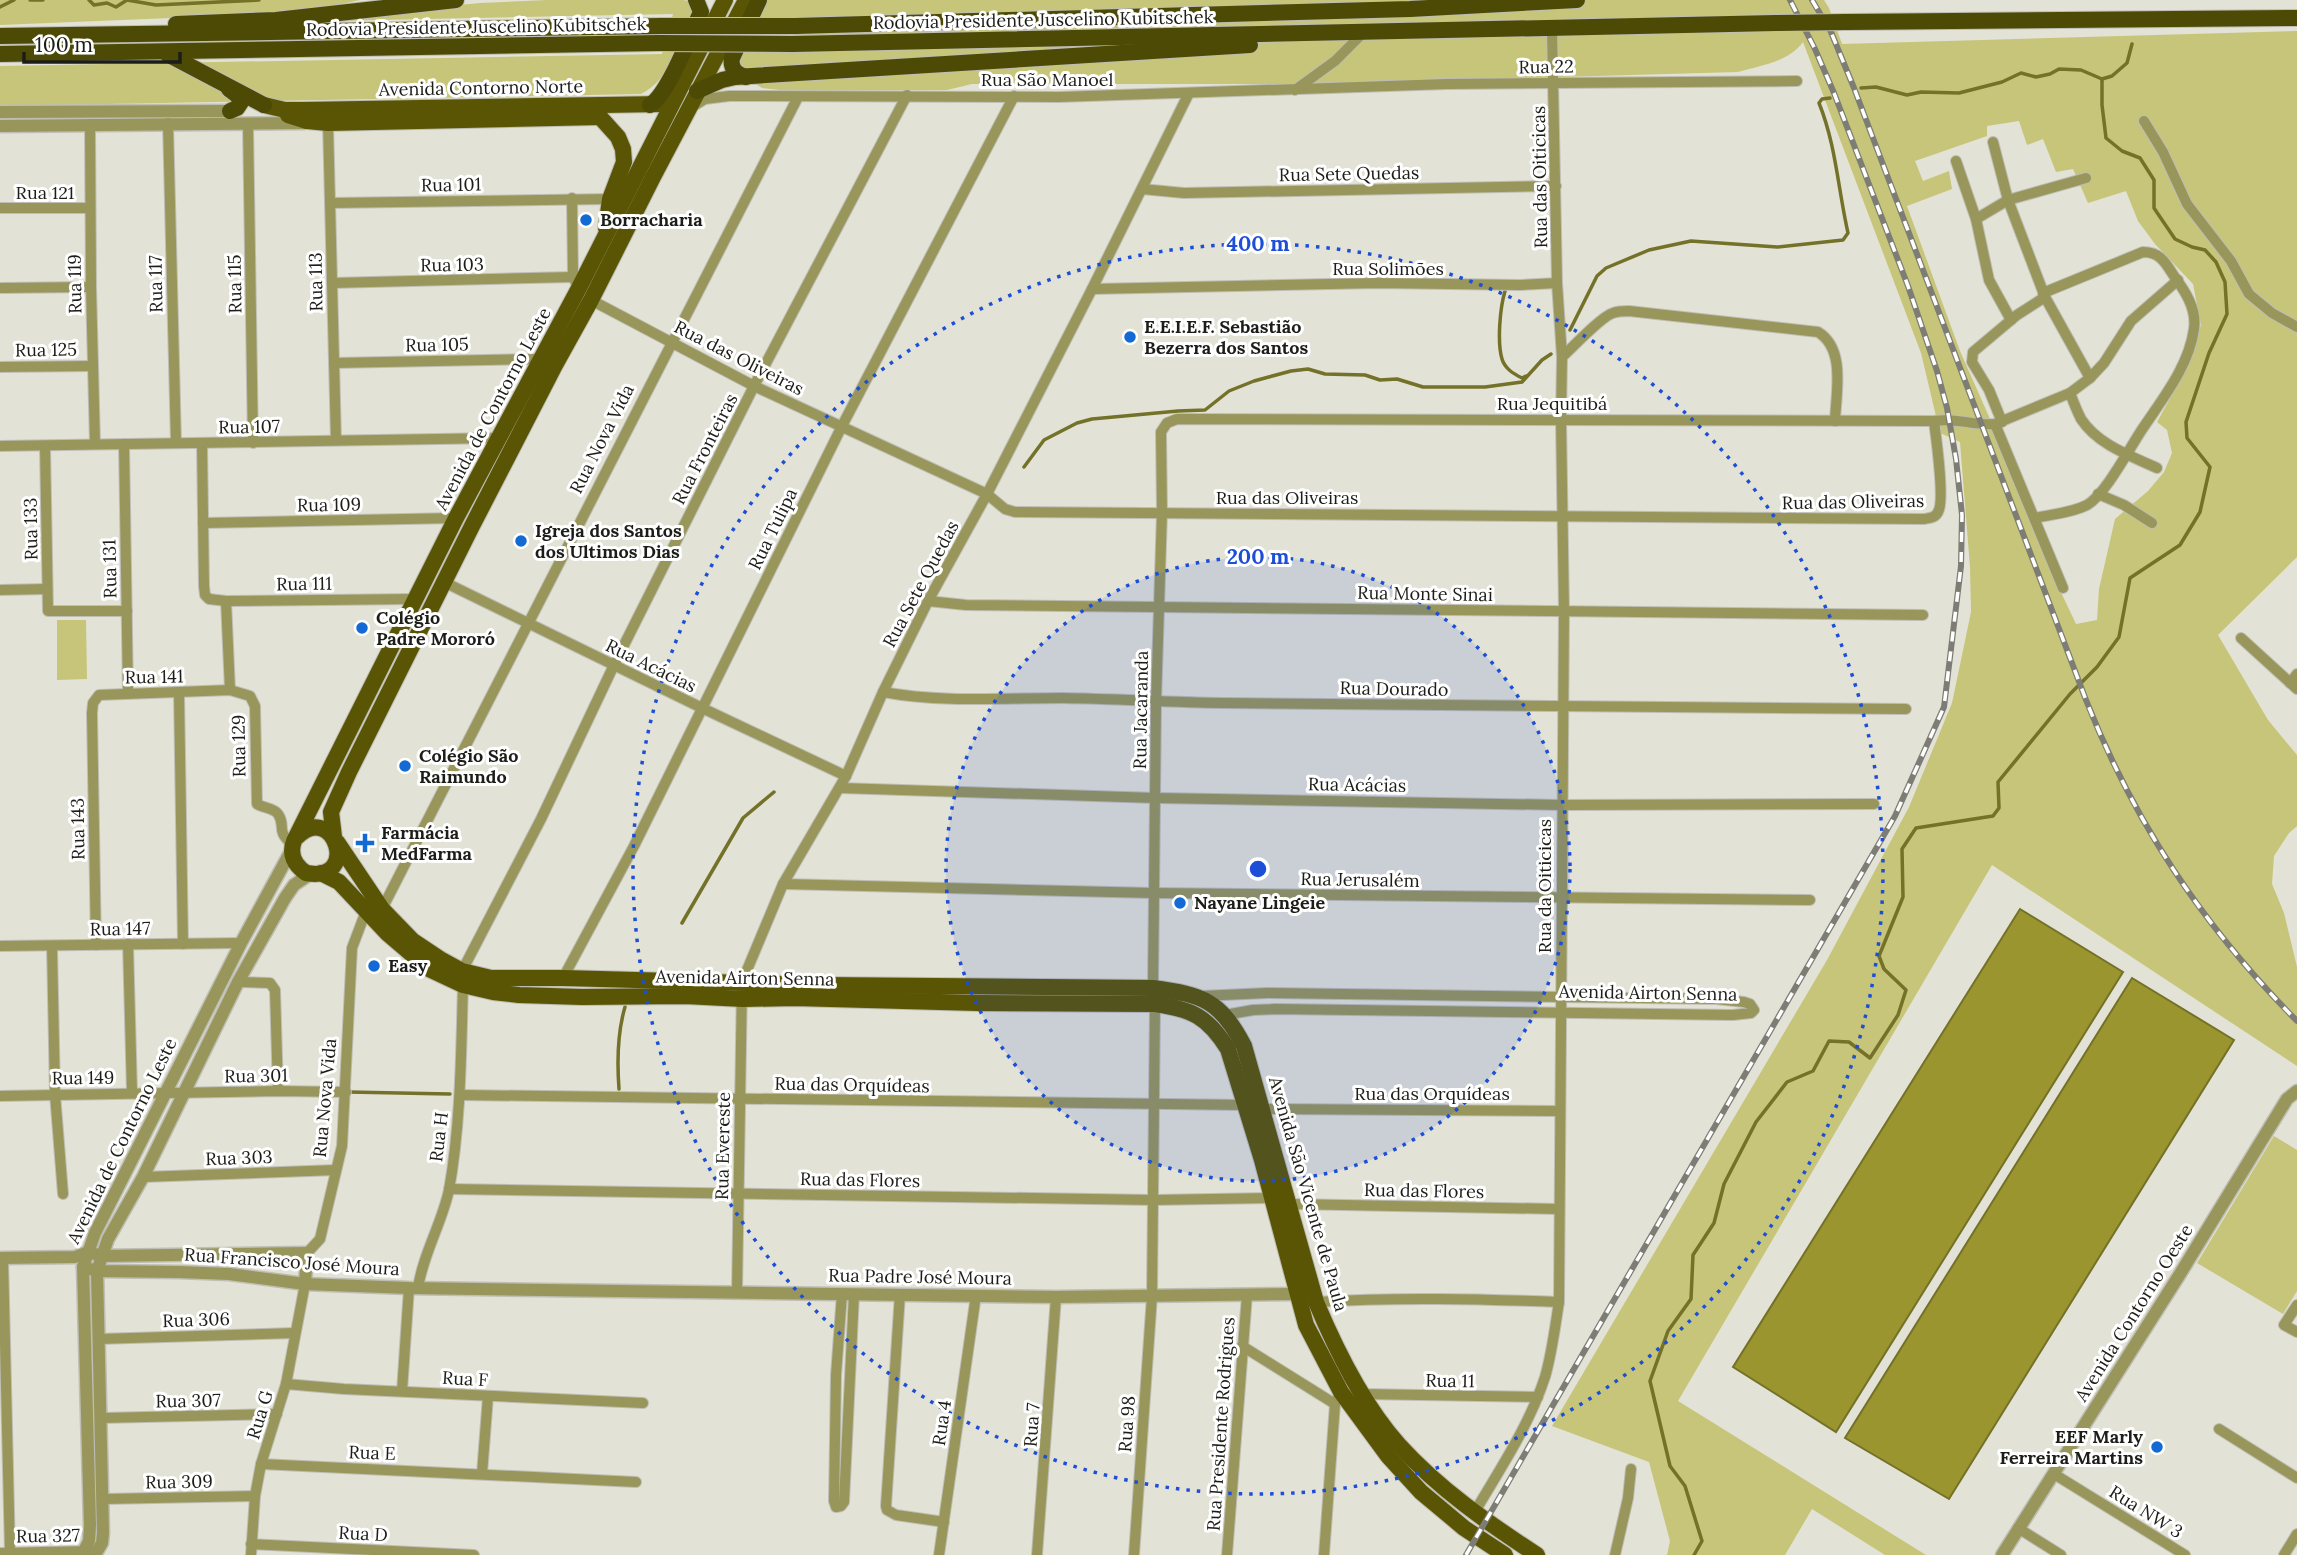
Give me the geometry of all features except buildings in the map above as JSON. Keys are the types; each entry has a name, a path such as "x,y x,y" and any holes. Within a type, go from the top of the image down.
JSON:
{"highway":[{"path":"84,36 131,26 276,20 456,0"},
{"path":"650,105 666,86 701,12 696,0"},
{"path":"746,77 734,70 732,58 759,0"},
{"path":"1342,0 1410,9"},
{"name":"Rodovia Presidente Juscelino Kubitschek","path":"0,36 795,26 1410,9 1577,0"},
{"name":"Rodovia Presidente Juscelino Kubitschek","path":"0,54 659,43 792,44 1776,23 2297,18"},
{"path":"697,91 722,79 1238,46 1314,34"},
{"path":"164,52 264,105"},
{"path":"200,71 240,99 240,105 230,111"}],"main road":[{"name":"Avenida de Contorno Leste","path":"335,840 331,812 336,798 555,365 591,300 680,108 725,0"},
{"path":"697,91 746,0"},
{"name":"Avenida Contorno Norte","path":"264,105 285,110 599,112 650,105 680,108 697,91"},
{"path":"264,105 298,119 326,123 599,112 618,137 623,149 627,179 619,191 604,240"},
{"name":"Avenida de Contorno Leste","path":"294,844 576,283 604,240 619,191 680,108"},
{"path":"320,828 335,840 337,858 328,870 316,874 297,866 294,844 306,829 320,828"},
{"name":"Avenida Airton Senna","path":"335,840 382,909 413,941 463,978 564,978 743,990 822,991 977,1003 1198,996 1225,1015"},
{"name":"Avenida Airton Senna","path":"316,874 339,882 402,947 429,969 519,995 685,996 743,990"},
{"name":"Avenida Airton Senna","path":"1154,996 1207,1021"},
{"name":"Avenida São Vicente de Paula","path":"1225,1015 1244,1046 1264,1109 1270,1198 1306,1325 1338,1398 1421,1492 1464,1528 1505,1555"},
{"name":"Avenida São Vicente de Paula","path":"1207,1021 1218,1032 1228,1049 1244,1105 1290,1204 1325,1324 1362,1394 1399,1445 1430,1476 1474,1513 1537,1555"}],"street":[{"name":"Rua das Oiticicas","path":"1552,29 1557,283"},
{"path":"1295,90 1335,61 1363,33"},
{"name":"Rua 22","path":"1295,90 1553,82 1797,80"},
{"name":"Rua São Manoel","path":"680,108 716,96 1059,97 1295,90"},
{"name":"Rua Sete Quedas","path":"743,990 783,884 846,776 883,692 928,601 987,494 1189,93"},
{"name":"Rua Fronteiras","path":"463,978 614,665 754,386 908,96"},
{"name":"Rua Tulipa","path":"564,978 634,846 842,426 1014,96"},
{"name":"Rua Nova Vida","path":"382,909 798,97"},
{"path":"0,126 64,118 230,111"},
{"path":"0,112 64,118 90,124 326,123"},
{"path":"2144,121 2163,152 2187,204 2231,261 2249,295 2272,313 2297,327"},
{"name":"Rua 117","path":"168,123 176,443"},
{"name":"Rua 113","path":"326,123 336,440"},
{"name":"Rua 119","path":"90,124 95,444"},
{"name":"Rua 115","path":"248,124 253,443"},
{"path":"1993,142 2008,200 2044,295 2090,377"},
{"path":"1956,161 1976,219 1989,280 2011,320"},
{"path":"1976,219 2008,200 2086,178"},
{"name":"Rua Sete Quedas","path":"1142,189 1184,193 1556,186"},
{"name":"Rua 101","path":"330,203 572,198 619,191"},
{"path":"572,198 576,283"},
{"name":"Rua 121","path":"0,208 90,208"},
{"path":"2035,518 2086,505 2098,494 2173,385 2192,340 2195,317 2190,300 2163,258 2143,252 2044,295 1977,347 1972,357 1999,423 2035,518 2063,588"},
{"path":"1999,423 2070,393 2104,363 2131,321 2178,280"},
{"name":"Rua 103","path":"332,283 576,283"},
{"name":"Rua Solimões","path":"1092,289 1378,283 1557,283"},
{"name":"Rua da Oiticicas","path":"1474,1513 1538,1397 1551,1350 1559,1302 1564,611 1561,419 1563,357 1557,283"},
{"path":"0,288 91,287"},
{"name":"Rua das Oliveiras","path":"591,300 754,386 987,494 1005,509 1016,512 1924,519 1934,517 1940,510 1934,421"},
{"path":"1563,357 1600,319 1613,313 1629,311 1818,332 1826,337 1836,361 1838,379 1835,421"},
{"name":"Rua 105","path":"334,363 540,359"},
{"name":"Rua 125","path":"0,367 93,366"},
{"path":"2070,393 2081,418 2092,432 2106,443 2157,468"},
{"name":"Rua Jequitibá","path":"1161,432 1167,423 1177,419 1934,421 1949,418 1982,425 1999,423"},
{"name":"Rua Jacaranda","path":"1152,1296 1155,1104 1153,894 1162,512 1161,432"},
{"name":"Rua 107","path":"0,446 498,438"},
{"path":"202,443 205,594 209,599 226,601"},
{"name":"Rua 131","path":"124,444 128,693"},
{"name":"Rua 133","path":"45,446 48,611 127,611"},
{"path":"2098,494 2151,523"},
{"name":"Rua 109","path":"203,523 456,518"},
{"name":"Rua Acácias","path":"444,582 846,776"},
{"path":"0,590 47,589"},
{"name":"Rua 111","path":"226,601 415,599"},
{"name":"Rua 129","path":"226,601 230,690 250,696 255,706 257,804 276,811 283,837 294,844"},
{"name":"Rua Monte Sinai","path":"928,601 966,605 1923,615"},
{"path":"2241,638 2295,682"},
{"name":"Rua 141","path":"92,713 93,703 99,695 230,690"},
{"name":"Rua Dourado","path":"883,692 904,696 978,699 1065,698 1156,702 1906,709"},
{"path":"179,693 183,944"},
{"name":"Rua 143","path":"92,713 96,945"},
{"name":"Rua Acácias","path":"839,788 1156,798 1561,805 1874,804"},
{"name":"Avenida de Contorno Leste","path":"90,1553 82,1258 240,943 294,844"},
{"name":"Avenida de Contorno Leste","path":"90,1553 102,1543 103,1533 97,1271 101,1256 238,982 285,898 294,885 316,874"},
{"name":"Rua Jerusalém","path":"783,884 1153,894 1810,900"},
{"name":"Rua Nova Vida","path":"305,1284 307,1253 320,1239 342,1146 352,948 366,911"},
{"name":"Rua 147","path":"0,946 240,943"},
{"path":"128,944 132,1093"},
{"path":"52,946 55,1094 63,1194"},
{"name":"Rua H","path":"402,1391 414,1288 449,1189 460,1095 463,978"},
{"path":"238,982 270,983 275,990 278,1091"},
{"name":"Rua Evereste","path":"737,1293 743,990"},
{"name":"Avenida Airton Senna","path":"1198,996 1267,992 1716,999 1751,1004 1754,1010 1751,1013 1733,1015 1275,1009 1225,1015"},
{"path":"1401,1010 1402,996"},
{"name":"Avenida Contorno Oeste","path":"2002,1555 2287,1099 2297,1091"},
{"name":"Rua 301","path":"167,1092 346,1092"},
{"name":"Rua 149","path":"0,1096 167,1092"},
{"name":"Rua das Orquídeas","path":"460,1095 1244,1105"},
{"name":"Rua das Orquídeas","path":"1264,1109 1559,1111"},
{"name":"Rua 303","path":"142,1177 336,1170"},
{"name":"Rua das Flores","path":"449,1189 1153,1200 1270,1198"},
{"name":"Rua das Flores","path":"1290,1204 1558,1209"},
{"name":"Rua Francisco José Moura","path":"82,1258 307,1253"},
{"path":"5,1553 2,1258 82,1258"},
{"name":"Rua Francisco José Moura","path":"82,1258 97,1271 229,1275 305,1284 541,1289"},
{"name":"Rua G","path":"251,1549 255,1496 261,1464 286,1384 305,1284"},
{"name":"Rua Padre José Moura","path":"541,1289 1056,1297 1297,1294"},
{"path":"848,1294 850,1376 847,1451 844,1502 836,1507 836,1375 848,1294"},
{"path":"900,1294 887,1510 892,1514 944,1521"},
{"name":"Rua Presidente Rodrigues","path":"1227,1555 1247,1295"},
{"name":"Rua 4","path":"939,1555 976,1296"},
{"name":"Rua 98","path":"1134,1555 1152,1296"},
{"name":"Rua 7","path":"1037,1555 1056,1297"},
{"path":"1317,1301 1351,1299 1559,1302"},
{"path":"2297,1305 2284,1325 2297,1332"},
{"name":"Rua 306","path":"98,1339 295,1333"},
{"path":"1242,1346 1338,1398 1324,1555"},
{"path":"836,1375 850,1376"},
{"name":"Rua F","path":"286,1384 643,1403"},
{"name":"Rua 11","path":"1362,1394 1538,1397"},
{"path":"482,1474 488,1396"},
{"name":"Rua 307","path":"100,1418 276,1415"},
{"path":"2219,1429 2297,1478"},
{"path":"834,1450 847,1451"},
{"name":"Rua E","path":"261,1464 636,1482"},
{"path":"1615,1555 1628,1498 1631,1469"},
{"name":"Rua NW 3","path":"2054,1474 2185,1555"},
{"name":"Rua 309","path":"103,1499 255,1496"},
{"path":"2018,1528 2061,1555"},
{"path":"2284,1555 2297,1535"},
{"name":"Rua D","path":"251,1549 474,1555"},
{"name":"Rua 327","path":"5,1553 90,1553"}],"shaded area":[{"path":"0,0 360,0 313,10 270,14 0,25"},
{"path":"683,0 689,1 695,12 667,69 651,88 641,94 0,106 0,66 662,54 673,14 328,21 328,18 480,3"},
{"path":"760,0 1824,0 1842,44 2297,31 2297,557 2218,635 2268,720 2297,755 2297,826 2274,856 2272,884 2284,913 2297,967 2297,1066 1992,865 1678,1401 1926,1555 1885,1555 1812,1509 1785,1555 1667,1555 1670,1541 1649,1462 1552,1426 1827,960 1909,807 1952,703 1971,612 1960,442 1940,433 1921,353 1803,42 1782,58 1738,72 1314,84 972,84 947,90 788,91 762,88 734,70","holes":["2019,121 2027,145 2043,139 2056,172 2073,169 2088,203 2126,191 2138,221 2155,244 2193,284 2201,325 2184,373 2157,422 2167,430 2172,453 2164,472 2148,491 2115,519 2099,589 2097,620 2076,624 1960,351 1907,206 1952,189 1949,171 1923,181 1915,161 1987,136 1987,126"]},
{"path":"57,620 86,620 87,679 57,680"},
{"path":"2020,909 2123,972 1836,1432 1733,1367"},
{"path":"2132,978 2234,1040 1949,1499 1845,1438"},
{"path":"2274,1136 2297,1150 2297,1291 2283,1314 2197,1263"}],"waterway":[{"path":"0,7 14,0"},
{"path":"30,0 43,0"},
{"path":"89,0 94,5 107,3 116,7 127,0 156,5 259,0"},
{"path":"1861,88 1876,87 1907,95 1921,92 1959,93 2002,82 2021,73 2036,77 2059,69 2081,70 2102,79 2112,76 2127,63 2132,44"},
{"path":"1694,1555 1702,1541 1685,1486 1670,1466 1650,1381 1668,1331 1691,1299 1693,1255 1714,1223 1724,1184 1756,1122 1787,1082 1813,1071 1829,1041 1849,1042 1870,1058 1898,1015 1906,990 1884,969 1879,956 1903,897 1902,849 1916,828 1993,816 1999,808 1998,782 2070,694 2097,667 2119,637 2130,578 2180,545 2200,512 2210,467 2187,438 2186,422 2209,353 2227,314 2225,282 2216,262 2205,250 2175,239 2154,208 2154,180 2140,158 2122,151 2106,138 2102,79"},
{"path":"1570,330 1597,276 1606,268 1649,250 1691,241 1777,247 1843,240 1848,233 1833,151 1819,103 1822,99 1830,98"},
{"path":"1505,291 1500,325 1502,359 1513,373 1522,378 1526,376"},
{"path":"1024,467 1044,440 1077,423 1092,419 1205,410 1229,391 1291,371 1308,369 1325,374 1365,375 1380,380 1397,379 1423,387 1485,387 1522,382 1551,354"},
{"path":"682,923 743,818 774,792"},
{"path":"619,1089 618,1048 625,1007"},
{"path":"348,1092 450,1094"}],"railway":[{"path":"1466,1555 1895,816 1944,707 1961,566 1962,515 1947,408 1908,286 1834,93 1790,0"},
{"path":"1812,0 1831,32 1854,88 2105,745 2150,831 2202,910 2231,948 2297,1021"}],"place":[{"name":"Borracharia","path":"586,220"},
{"name":"E.E.I.E.F. Sebastião Bezerra dos Santos","path":"1130,337"},
{"name":"Igreja dos Santos dos Ultimos Dias","path":"521,541"},
{"name":"Colégio Padre Mororó","path":"362,628"},
{"name":"Colégio São Raimundo","path":"405,766"},
{"name":"Farmácia MedFarma","path":"365,843"},
{"name":"Nayane Lingeie","path":"1180,903"},
{"name":"Easy","path":"374,966"},
{"name":"EEF Marly Ferreira Martins","path":"2157,1447"}]}
